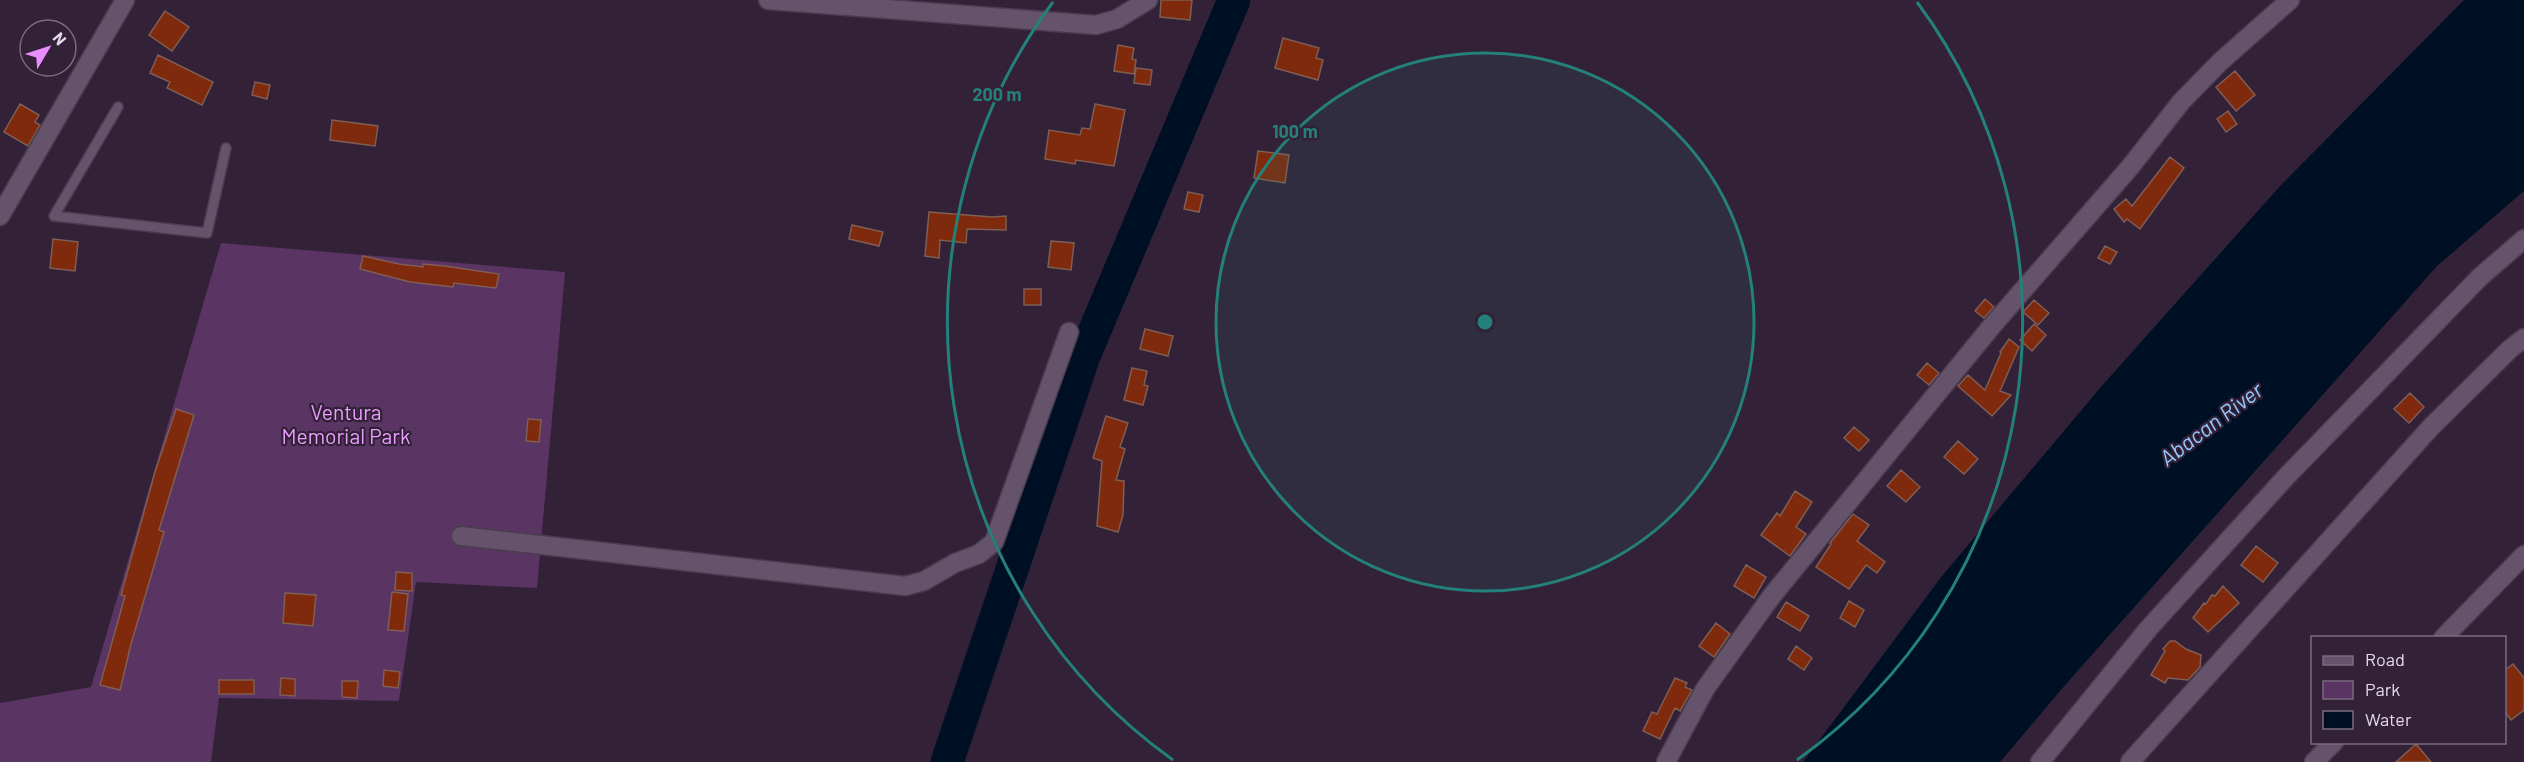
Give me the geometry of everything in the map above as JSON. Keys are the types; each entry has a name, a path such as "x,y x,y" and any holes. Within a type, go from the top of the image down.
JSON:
{"street":[{"path":"0,215 124,0"},
{"path":"768,0 1096,25 1117,19 1148,0"},
{"path":"1666,762 1705,689 1771,597 1990,327 2131,166 2181,102 2220,62 2290,0"},
{"path":"2040,762 2149,628 2285,478 2480,277 2524,238"},
{"path":"461,536 905,586 924,581 955,563 979,554 993,542 1069,333"},
{"path":"2130,762 2431,427 2524,338"},
{"path":"2445,636 2524,555"},
{"path":"2314,762 2332,744"}],"lane":[{"path":"118,107 54,216 207,233 226,148"}],"green space":[{"name":"Ventura Memorial Park","path":"221,243 565,272 537,588 416,582 399,701 219,698 211,762 0,762 0,703 91,687"}],"water":[{"name":"Abacan River","path":"2464,0 2524,0 2524,191 2437,266 2066,684 2000,762 1803,762 1942,576 2100,388 2281,185"}],"building":[{"path":"1161,0 1192,0 1190,20 1160,17"},
{"path":"165,11 189,27 172,51 149,35"},
{"path":"1283,38 1319,48 1316,58 1323,60 1318,80 1275,68"},
{"path":"1118,45 1134,48 1132,59 1136,60 1134,74 1114,71"},
{"path":"158,55 213,82 202,105 167,88 170,82 150,73"},
{"path":"1136,68 1152,70 1150,85 1134,83"},
{"path":"2235,71 2255,95 2236,111 2216,87"},
{"path":"255,82 270,85 267,99 252,95"},
{"path":"20,104 39,115 35,122 40,125 28,146 4,132"},
{"path":"1095,104 1125,110 1114,166 1076,160 1075,164 1045,159 1049,130 1080,135 1082,128 1090,129"},
{"path":"2228,111 2237,124 2226,132 2217,119"},
{"path":"332,120 378,126 375,146 330,140"},
{"path":"1258,151 1289,155 1285,183 1254,178"},
{"path":"2170,157 2184,168 2140,229 2127,219 2124,222 2114,209 2126,199 2132,206"},
{"path":"1188,192 1203,195 1199,212 1184,209"},
{"path":"929,212 1006,216 1006,230 967,229 966,243 940,240 939,258 925,256"},
{"path":"852,225 883,232 879,246 849,239"},
{"path":"53,239 78,242 75,271 50,268"},
{"path":"1051,241 1074,243 1071,270 1048,267"},
{"path":"2105,246 2117,252 2110,264 2098,258"},
{"path":"363,256 399,264 423,267 423,264 445,266 499,274 496,288 454,283 453,287 410,282 360,269"},
{"path":"1024,289 1041,289 1041,305 1024,305"},
{"path":"1985,299 1994,307 1984,318 1975,311"},
{"path":"2034,300 2049,313 2038,325 2023,312"},
{"path":"2034,324 2046,335 2032,351 2020,340"},
{"path":"1145,329 1173,336 1168,356 1140,349"},
{"path":"2009,339 2019,347 2000,391 2011,395 1992,416 1958,386 1968,375 1985,390 2000,352"},
{"path":"1927,363 1939,373 1929,385 1917,375"},
{"path":"1132,368 1147,371 1144,385 1148,386 1143,405 1124,400"},
{"path":"2410,393 2424,407 2409,423 2394,409"},
{"path":"176,409 194,415 159,530 164,532 120,690 100,685 125,596 121,595 155,472"},
{"path":"1106,416 1128,423 1120,447 1125,449 1116,480 1124,481 1123,515 1118,532 1097,526 1102,461 1093,458"},
{"path":"528,419 541,420 539,442 526,441"},
{"path":"1854,427 1869,440 1859,451 1844,438"},
{"path":"1958,441 1978,459 1964,474 1944,457"},
{"path":"1901,470 1920,487 1906,502 1887,486"},
{"path":"1795,491 1812,502 1796,527 1806,534 1790,556 1761,535 1777,513 1780,516"},
{"path":"1853,514 1869,525 1857,541 1885,562 1877,573 1866,565 1849,589 1816,567 1830,543"},
{"path":"2256,546 2278,563 2263,582 2241,565"},
{"path":"1746,565 1766,577 1754,598 1734,586"},
{"path":"396,572 412,573 412,591 395,590"},
{"path":"2223,586 2239,603 2208,632 2193,618 2204,603 2206,604 2212,595 2215,596"},
{"path":"392,592 408,594 404,631 388,630"},
{"path":"285,593 316,595 313,626 283,623"},
{"path":"1849,601 1864,610 1855,627 1840,618"},
{"path":"1786,602 1809,616 1800,631 1777,617"},
{"path":"1716,623 1730,634 1714,657 1699,646"},
{"path":"2170,641 2175,641 2186,649 2201,655 2200,667 2188,680 2168,678 2165,683 2151,675 2165,651 2163,649"},
{"path":"1796,646 1812,658 1804,670 1788,659"},
{"path":"2513,664 2524,678 2524,710 2511,720 2506,713 2506,669"},
{"path":"384,670 400,672 398,688 383,686"},
{"path":"281,678 295,679 295,696 280,695"},
{"path":"1675,678 1687,683 1685,687 1692,690 1680,711 1675,708 1660,739 1643,731 1652,712 1657,714"},
{"path":"219,680 254,680 254,694 219,694"},
{"path":"342,681 358,681 357,698 342,697"},
{"path":"2416,744 2431,762 2396,762"}],"waterway":[{"path":"947,762 1084,356 1234,0"}]}
